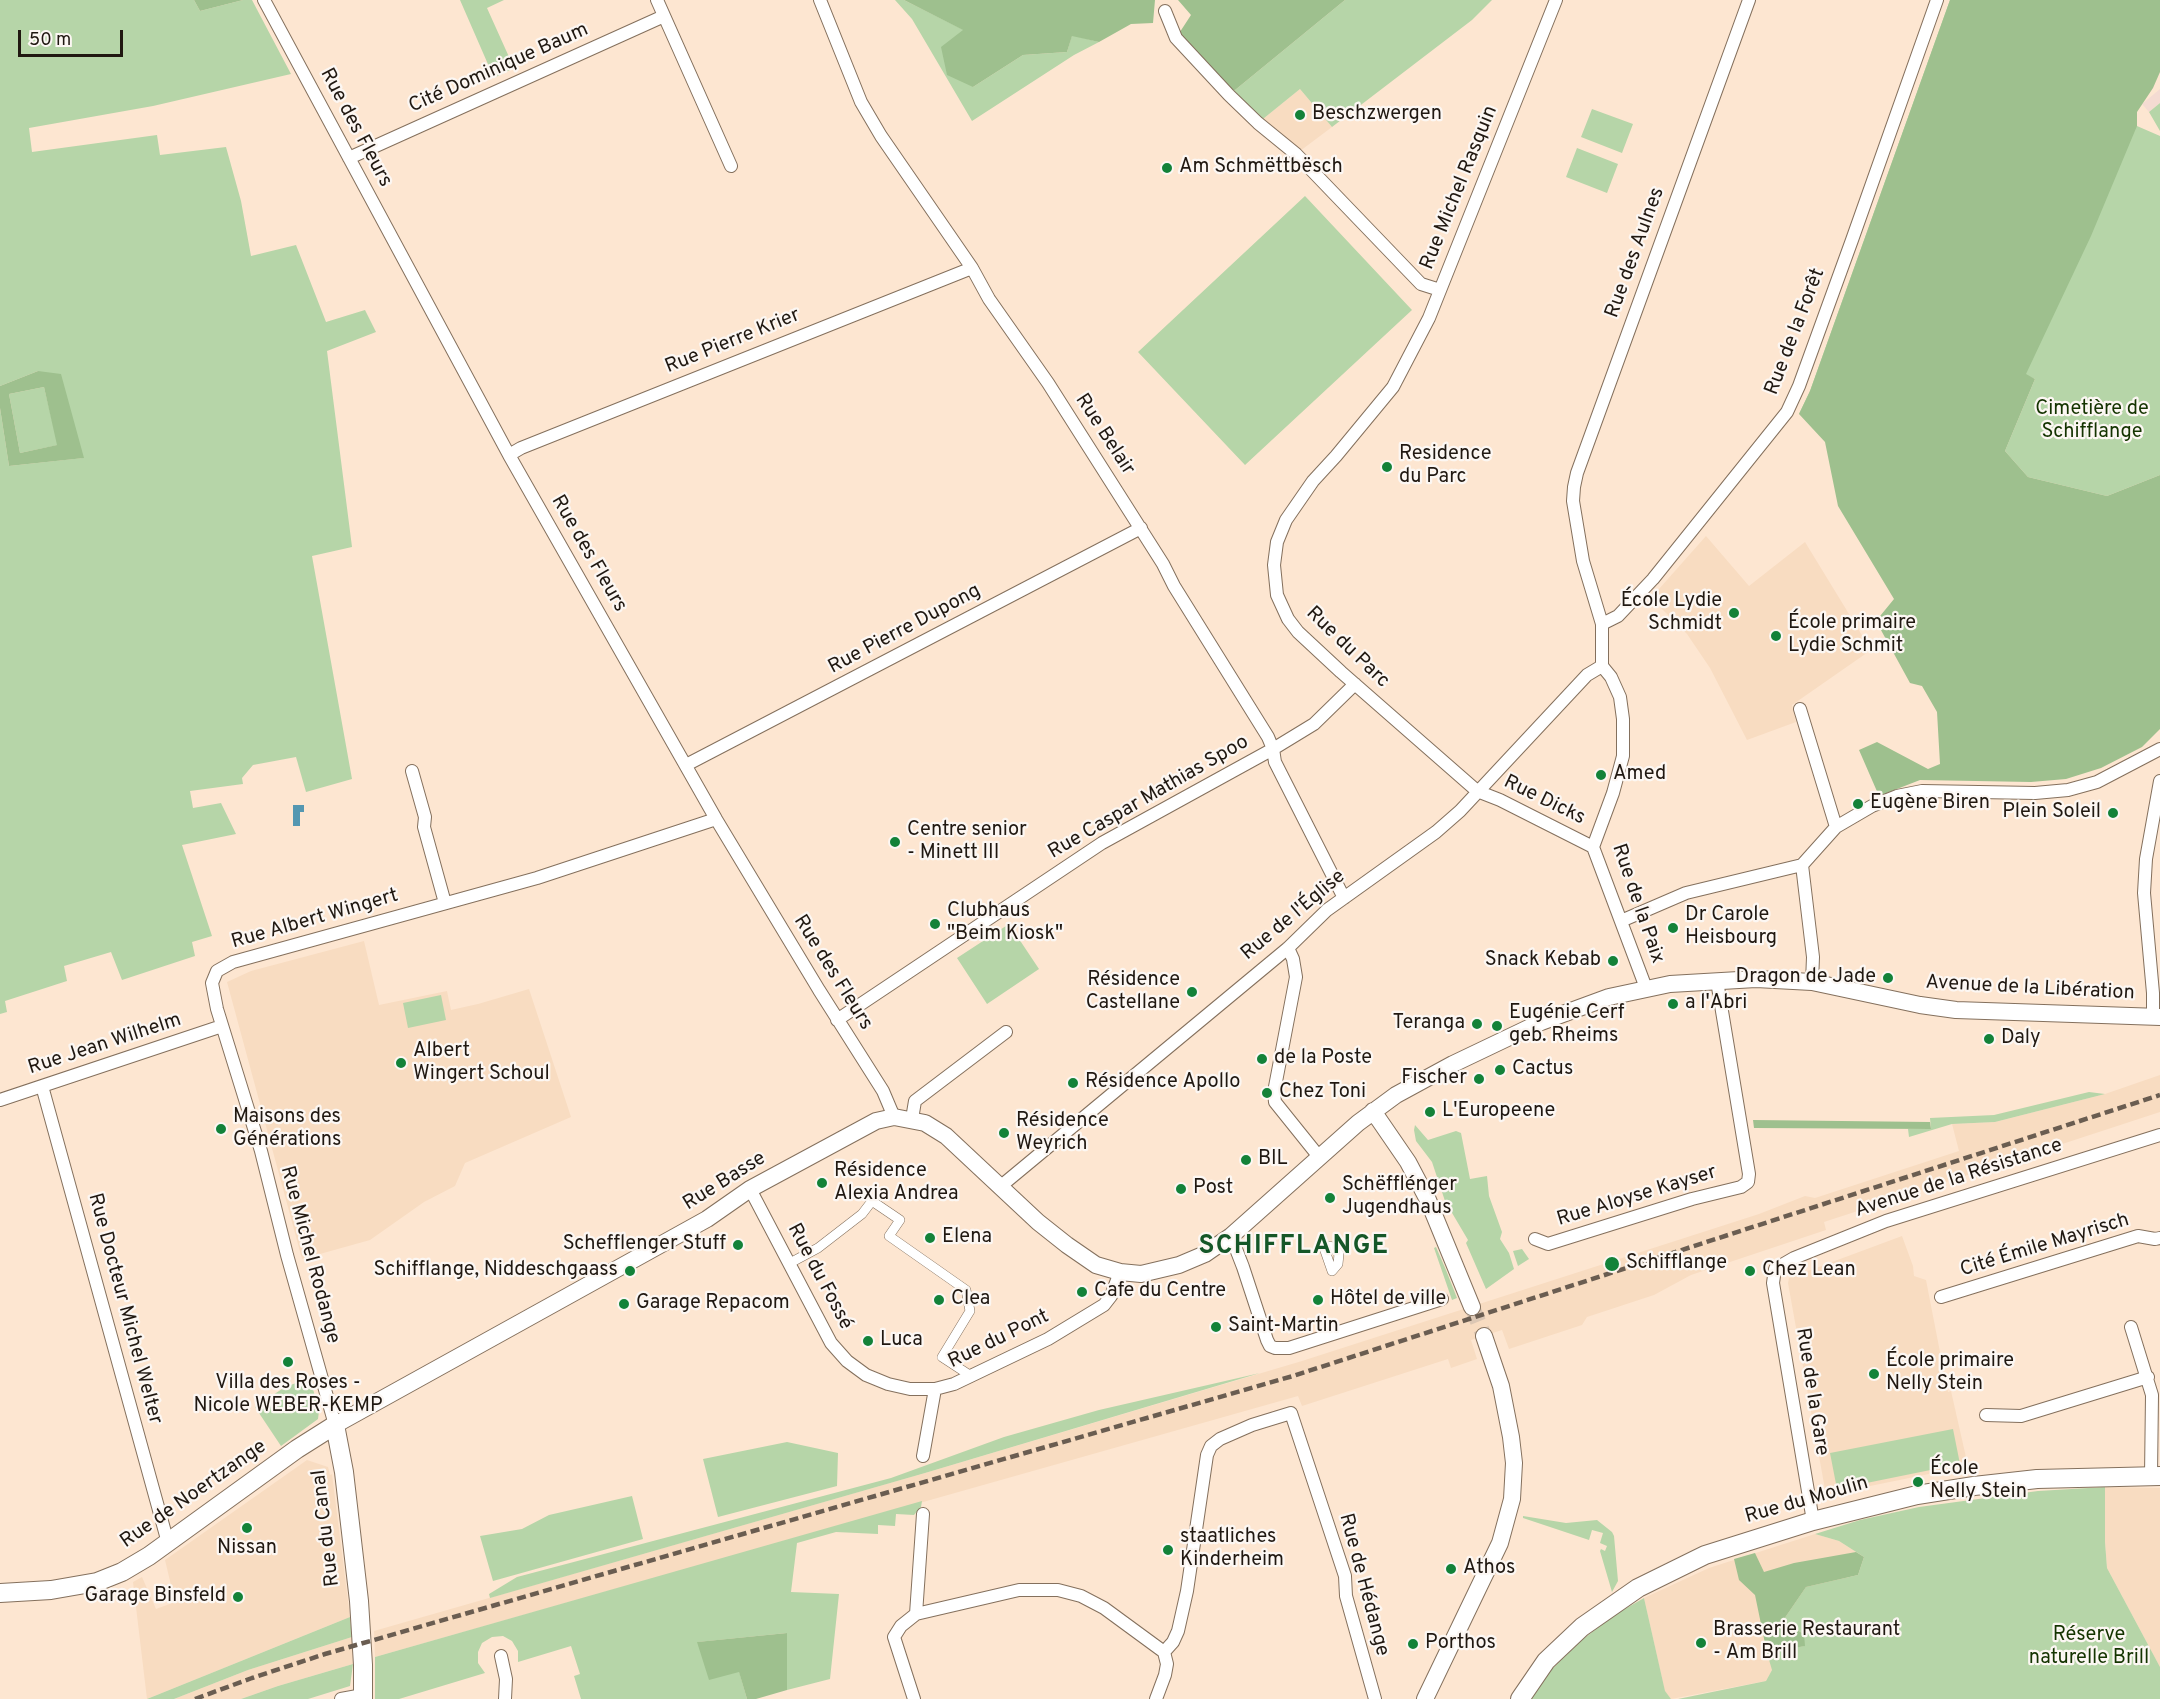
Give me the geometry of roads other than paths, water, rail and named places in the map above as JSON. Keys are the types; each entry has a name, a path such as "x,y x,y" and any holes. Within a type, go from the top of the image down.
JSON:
{"main road":[{"name":"Rue de Noertzange","path":"0,1593 51,1590 97,1582 122,1572 168,1543 297,1449 335,1425"},
{"name":"Rue du Canal","path":"335,1425 344,1472 361,1627 363,1697"},
{"name":"Rue du Moulin","path":"1520,1699 1546,1661 1582,1627 1638,1588 1706,1555 1813,1521 1917,1495 2037,1479 2156,1476"}],"street":[{"name":"Rue des Fleurs","path":"264,0 509,455 716,819 837,1020 883,1091 894,1117"},
{"path":"657,0 731,166"},
{"name":"Rue Belair","path":"820,0 861,102 881,136 972,268 989,299 1048,383 1141,528 1273,749 1275,762 1344,898"},
{"name":"Rue Michel Rasquin","path":"1393,387 1429,318 1556,0"},
{"name":"Rue des Aulnes","path":"1602,624 1583,561 1576,521 1573,501 1577,473 1749,0"},
{"name":"Rue de la Forêt","path":"1602,624 1618,616 1653,579 1786,412 1798,386 1852,240 1937,0"},
{"path":"1165,11 1176,38 1258,123 1296,154 1421,284 1440,290"},
{"name":"Cité Dominique Baum","path":"349,158 664,16"},
{"name":"Rue Pierre Krier","path":"509,455 521,448 972,268"},
{"name":"Rue du Parc","path":"1393,387 1313,481 1286,520 1277,542 1274,565 1277,595 1288,619 1298,632 1478,791"},
{"name":"Rue Pierre Dupong","path":"686,765 1141,528"},
{"path":"1602,624 1602,666"},
{"name":"Rue de l'Église","path":"1001,1186 1288,948 1316,919 1436,832 1460,811 1587,675 1602,666"},
{"name":"Rue de la Paix","path":"1602,666 1611,677 1620,697 1623,719 1623,756 1614,793 1593,847 1646,988"},
{"name":"Rue Caspar Mathias Spoo","path":"837,1020 1102,843 1314,724 1355,684"},
{"path":"1800,709 1836,827"},
{"path":"1621,921 1686,893 1802,865 1836,827 1872,806 1897,796 1922,791 2035,793 2068,790 2097,782 2160,749"},
{"path":"412,771 425,818 424,827 445,903"},
{"path":"2157,1017 2144,892 2146,860 2160,781"},
{"name":"Rue Dicks","path":"1478,791 1593,847"},
{"name":"Rue Albert Wingert","path":"222,1026 212,983 217,971 232,962 537,878 716,819"},
{"path":"1802,865 1813,957 1812,982"},
{"path":"1288,948 1293,959 1296,977 1274,1092 1275,1102 1320,1158"},
{"name":"Avenue de la Libération","path":"1120,1272 1141,1274 1179,1265 1205,1254 1231,1236 1373,1111 1396,1095 1453,1064 1541,1022 1609,997 1646,988 1756,979 1812,982 1956,1010 2157,1017"},
{"name":"Rue Aloyse Kayser","path":"1535,1239 1548,1244 1692,1199 1741,1187 1748,1182 1749,1174 1717,981"},
{"name":"Rue Jean Wilhelm","path":"0,1100 222,1026"},
{"name":"Rue Michel Rodange","path":"222,1026 261,1151 287,1255 335,1425"},
{"path":"912,1119 915,1101 1006,1032"},
{"name":"Rue Docteur Michel Welter","path":"42,1086 168,1543"},
{"path":"1373,1111 1408,1162 1428,1200 1472,1306"},
{"name":"Rue Basse","path":"335,1425 707,1219 750,1189 876,1121 894,1117 925,1123 946,1136 1038,1222 1067,1245 1096,1265 1120,1272"},
{"name":"Avenue de la Résistance","path":"1775,1269 1794,1258 1886,1221 2160,1135"},
{"name":"Rue du Fossé","path":"750,1189 825,1333 847,1362 866,1375 888,1384 910,1389 935,1389"},
{"path":"790,1263 818,1248 862,1214 872,1201 900,1220 889,1236 966,1290 970,1311 942,1357 971,1376"},
{"path":"1231,1236 1267,1340 1270,1346 1275,1348 1288,1348 1442,1299"},
{"name":"Cité Émile Mayrisch","path":"1941,1297 2138,1236 2160,1238"},
{"name":"Rue de la Gare","path":"1775,1269 1773,1283 1813,1521"},
{"name":"Rue du Pont","path":"923,1456 935,1389 971,1376 1048,1339 1104,1305 1111,1296 1120,1272"},
{"path":"2131,1327 2148,1377 2156,1476"},
{"path":"1425,1699 1500,1543 1512,1499 1514,1463 1511,1437 1501,1386 1485,1336"},
{"path":"1986,1415 2021,1416 2148,1377"},
{"name":"Rue de Hédange","path":"1164,1652 1173,1642 1178,1631 1187,1591 1207,1455 1211,1446 1220,1439 1252,1425 1290,1413 1345,1576 1346,1596 1375,1699"},
{"path":"916,1614 922,1514"},
{"path":"914,1699 894,1637 901,1626 916,1614 1019,1590 1037,1588 1081,1596 1104,1608 1164,1652 1167,1664 1156,1699"},
{"path":"501,1656 507,1679 506,1699"},
{"path":"341,1699 363,1697"}],"water":[{"path":"293,805 304,805 304,812 300,812 300,826 293,826"}],"tunnel":[{"path":"1472,1307 1484,1336"}],"railway":[{"path":"195,1699 325,1654 1293,1376 2160,1095"}],"place":[{"name":"Beschzwergen","path":"1300,115"},
{"name":"Am Schmëttbësch","path":"1167,168"},
{"name":"Residence du Parc","path":"1387,467"},
{"name":"École Lydie Schmidt","path":"1734,613"},
{"name":"École primaire Lydie Schmit","path":"1776,636"},
{"name":"Amed","path":"1601,775"},
{"name":"Eugène Biren","path":"1858,804"},
{"name":"Plein Soleil","path":"2113,813"},
{"name":"Centre senior - Minett III","path":"895,842"},
{"name":"Clubhaus \"Beim Kiosk\"","path":"935,924"},
{"name":"Dr Carole Heisbourg","path":"1673,928"},
{"name":"Snack Kebab","path":"1613,961"},
{"name":"Dragon de Jade","path":"1888,978"},
{"name":"Résidence Castellane","path":"1192,992"},
{"name":"a l'Abri","path":"1673,1004"},
{"name":"Teranga","path":"1477,1024"},
{"name":"Eugénie Cerf geb. Rheims","path":"1497,1026"},
{"name":"Daly","path":"1989,1039"},
{"name":"de la Poste","path":"1262,1059"},
{"name":"Albert Wingert Schoul","path":"401,1063"},
{"name":"Cactus","path":"1500,1070"},
{"name":"Fischer","path":"1479,1079"},
{"name":"Résidence Apollo","path":"1073,1083"},
{"name":"Chez Toni","path":"1267,1093"},
{"name":"L'Europeene","path":"1430,1112"},
{"name":"Maisons des Générations","path":"221,1129"},
{"name":"Résidence Weyrich","path":"1004,1133"},
{"name":"BIL","path":"1246,1160"},
{"name":"Résidence Alexia Andrea","path":"822,1183"},
{"name":"Post","path":"1181,1189"},
{"name":"Schëfflénger Jugendhaus","path":"1330,1198"},
{"name":"Elena","path":"930,1238"},
{"name":"Schefflenger Stuff","path":"738,1245"},
{"name":"Schifflange","path":"1612,1264"},
{"name":"Schifflange, Niddeschgaass","path":"630,1271"},
{"name":"Chez Lean","path":"1750,1271"},
{"name":"Cafe du Centre","path":"1082,1292"},
{"name":"Clea","path":"939,1300"},
{"name":"Hôtel de ville","path":"1318,1300"},
{"name":"Garage Repacom","path":"624,1304"},
{"name":"Saint-Martin","path":"1216,1327"},
{"name":"Luca","path":"868,1341"},
{"name":"Villa des Roses - Nicole WEBER-KEMP","path":"288,1362"},
{"name":"École primaire Nelly Stein","path":"1874,1374"},
{"name":"École Nelly Stein","path":"1918,1482"},
{"name":"Nissan","path":"247,1528"},
{"name":"staatliches Kinderheim","path":"1168,1550"},
{"name":"Athos","path":"1451,1569"},
{"name":"Garage Binsfeld","path":"238,1597"},
{"name":"Brasserie Restaurant - Am Brill","path":"1701,1643"},
{"name":"Porthos","path":"1413,1644"}],"district":[{"name":"SCHIFFLANGE","path":"1294,1248"}],"park label":[{"name":"Cimetière de Schifflange","path":"2092,422"},
{"name":"Réserve naturelle Brill","path":"2089,1648"}]}
